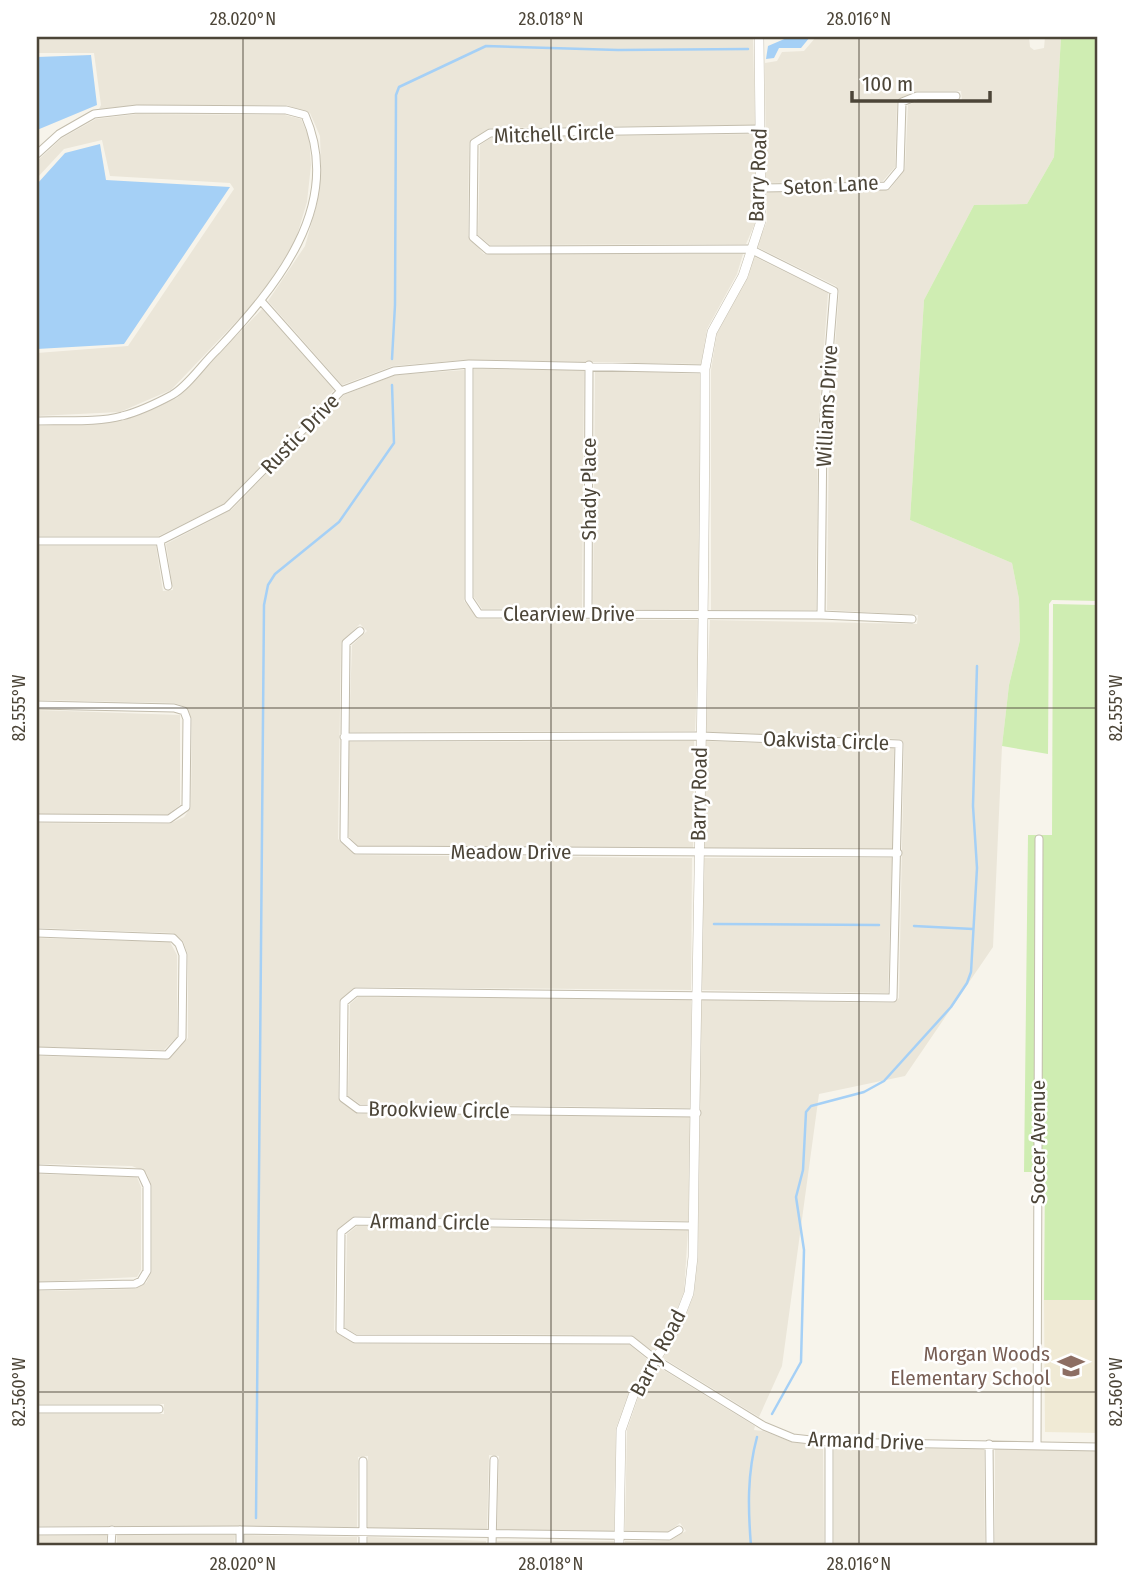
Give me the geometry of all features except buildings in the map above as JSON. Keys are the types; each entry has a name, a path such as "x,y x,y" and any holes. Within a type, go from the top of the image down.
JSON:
{"street":[{"name":"Barry Road","path":"619,1546 621,1430 634,1393 675,1329 689,1293 697,1113 698,853 705,615 705,369 712,332 743,276 761,221 759,37"},
{"name":"Seton Lane","path":"761,188 886,186 900,169 902,102 917,96 956,96"},
{"path":"37,154 59,134 94,114 137,110 286,110 305,115 314,136 316,165 312,203 300,244 262,302 174,394 121,417 37,421"},
{"name":"Mitchell Circle","path":"750,249 488,250 473,237 474,143 490,133 760,129"},
{"name":"Williams Drive","path":"750,249 834,291 823,428 821,615"},
{"path":"262,302 341,391"},
{"name":"Rustic Drive","path":"37,541 160,541 228,507 341,391 394,370 469,365 705,369"},
{"name":"Clearview Drive","path":"469,365 469,598 479,614 821,615 912,619"},
{"name":"Shady Place","path":"588,613 589,365"},
{"path":"160,541 168,586"},
{"name":"Meadow Drive","path":"360,631 346,643 344,737 344,839 356,850 898,853"},
{"path":"37,705 174,708 184,711 187,719 186,807 179,814 169,819 37,818"},
{"name":"Oakvista Circle","path":"344,737 700,736 899,744 893,998 696,995"},
{"name":"Soccer Avenue","path":"1037,1446 1039,839"},
{"path":"37,933 173,938 179,944 183,955 182,1038 167,1055 37,1051"},
{"name":"Brookview Circle","path":"696,995 356,992 344,1002 343,1098 358,1109 697,1113"},
{"path":"37,1169 141,1173 147,1186 147,1271 141,1281 135,1284 37,1286"},
{"name":"Armand Circle","path":"656,1359 631,1340 355,1339 340,1331 341,1231 355,1221 693,1226"},
{"name":"Armand Drive","path":"656,1359 764,1426 793,1438 829,1442 1098,1447"},
{"path":"37,1409 159,1409"},
{"path":"829,1442 829,1546"},
{"path":"989,1444 990,1546"},
{"path":"492,1546 494,1460"},
{"path":"363,1461 363,1546"},
{"path":"111,1546 112,1530"},
{"path":"37,1531 240,1530 492,1536 669,1536 679,1530"},
{"path":"240,1530 240,1546"}],"shaded area":[{"path":"37,37 753,37 755,125 490,128 469,143 468,236 484,254 743,254 737,274 707,329 701,364 464,360 393,366 342,385 268,301 305,246 317,204 321,165 320,136 310,113 286,105 137,105 99,109 101,105 94,53 37,53"},
{"path":"816,37 1029,37 1030,47 1034,50 1044,48 1045,37 1061,37 1054,157 1027,204 974,205 924,300 910,520 1012,563 1019,599 1020,640 1009,685 1002,746 993,947 905,1076 819,1094 782,1366 759,1417 663,1358 680,1330 694,1294 698,1258 701,1000 893,1003 899,998 904,744 899,739 705,732 710,620 917,624 918,615 827,610 829,428 839,291 836,286 757,247 767,221 766,192 890,189 905,169 908,105 918,101 962,100 961,91 917,91 900,98 897,102 895,167 883,181 766,183 765,63 777,61 782,52 804,51"},
{"path":"137,114 285,115 301,119 309,137 311,165 307,202 295,242 258,299 171,390 120,412 37,416 37,353 128,346 234,189 230,183 110,176 102,140 64,149 37,178 37,161 62,138 96,119"},
{"path":"755,134 756,221 746,244 490,245 478,235 480,145 492,137"},
{"path":"753,256 828,293 818,428 816,610 711,611 711,370 717,333 748,277"},
{"path":"262,309 334,390 224,504 159,536 37,536 37,426 122,421 177,398"},
{"path":"474,369 584,370 582,608 482,609 474,597"},
{"path":"464,370 464,601 479,619 700,620 695,731 349,732 352,645 367,631 360,624 341,643 338,839 356,855 692,858 691,990 356,987 339,1002 338,1098 358,1114 691,1117 688,1221 355,1216 336,1232 334,1330 355,1344 629,1344 648,1360 629,1392 616,1428 614,1531 497,1531 499,1456 489,1455 487,1531 368,1528 368,1456 358,1457 357,1527 37,1526 37,1414 164,1414 164,1404 37,1404 37,1291 135,1289 146,1283 152,1271 152,1186 146,1172 132,1166 37,1164 37,1056 170,1058 188,1038 188,955 183,941 173,933 37,928 37,823 169,824 184,817 191,807 192,719 186,707 174,703 37,700 37,546 156,546 163,591 173,590 166,544 231,510 344,395 395,375"},
{"path":"595,370 700,374 700,611 593,609"},
{"path":"37,710 180,715 180,805 167,815 37,814"},
{"path":"694,741 693,848 358,846 349,837 349,742"},
{"path":"705,741 894,748 893,849 703,848"},
{"path":"703,858 892,858 888,993 701,990"},
{"path":"37,938 170,942 177,955 177,1037 164,1050 37,1047"},
{"path":"358,997 691,999 691,1108 360,1104 348,1096 350,1004"},
{"path":"37,1174 137,1177 141,1187 141,1270 137,1277 37,1282"},
{"path":"357,1226 688,1230 684,1292 670,1327 654,1352 630,1335 356,1334 345,1328 347,1234"},
{"name":"Morgan Woods Elementary School","path":"1044,1300 1098,1300 1098,1433 1045,1432"},
{"path":"657,1366 755,1426 754,1430 792,1442 823,1446 824,1546 624,1546 625,1541 669,1541 686,1531 680,1523 668,1532 625,1531 627,1430 639,1395"},
{"path":"834,1447 984,1449 985,1546 834,1546"},
{"path":"995,1449 1098,1451 1098,1546 995,1546"},
{"path":"107,1535 106,1546 37,1546 37,1536"},
{"path":"117,1535 235,1535 234,1546 117,1546"},
{"path":"245,1535 357,1537 357,1546 245,1546"},
{"path":"368,1537 486,1541 486,1546 368,1546"},
{"path":"497,1541 614,1541 614,1546 497,1546"}],"green space":[{"path":"1061,37 1098,37 1098,601 1052,600 1049,604 1048,754 1002,746 1009,685 1020,640 1019,599 1012,563 910,520 924,300 974,205 1027,204 1054,157"},
{"path":"1053,604 1098,605 1098,1300 1044,1300 1045,1172 1024,1172 1028,835 1052,835"}],"water":[{"path":"789,37 810,37 801,48 779,48 774,58 766,59 768,46"},
{"path":"91,55 97,105 37,130 37,57"},
{"path":"100,144 106,180 230,187 124,344 37,349 37,184 65,153"}],"waterway":[{"path":"392,359 395,305 396,95 399,87 486,46 618,50 748,49"},
{"path":"256,1518 264,605 268,585 275,574 339,522 394,443 392,385"},
{"path":"772,1414 801,1362 804,1250 796,1197 803,1170 806,1112 811,1106 864,1092 884,1081 951,1007 971,972 977,868 973,806 977,666"},
{"path":"714,924 879,925"},
{"path":"914,926 973,929"},
{"path":"751,1546 749,1492 757,1437"}],"place":[{"name":"Morgan Woods Elementary School","path":"1071,1366"}]}
